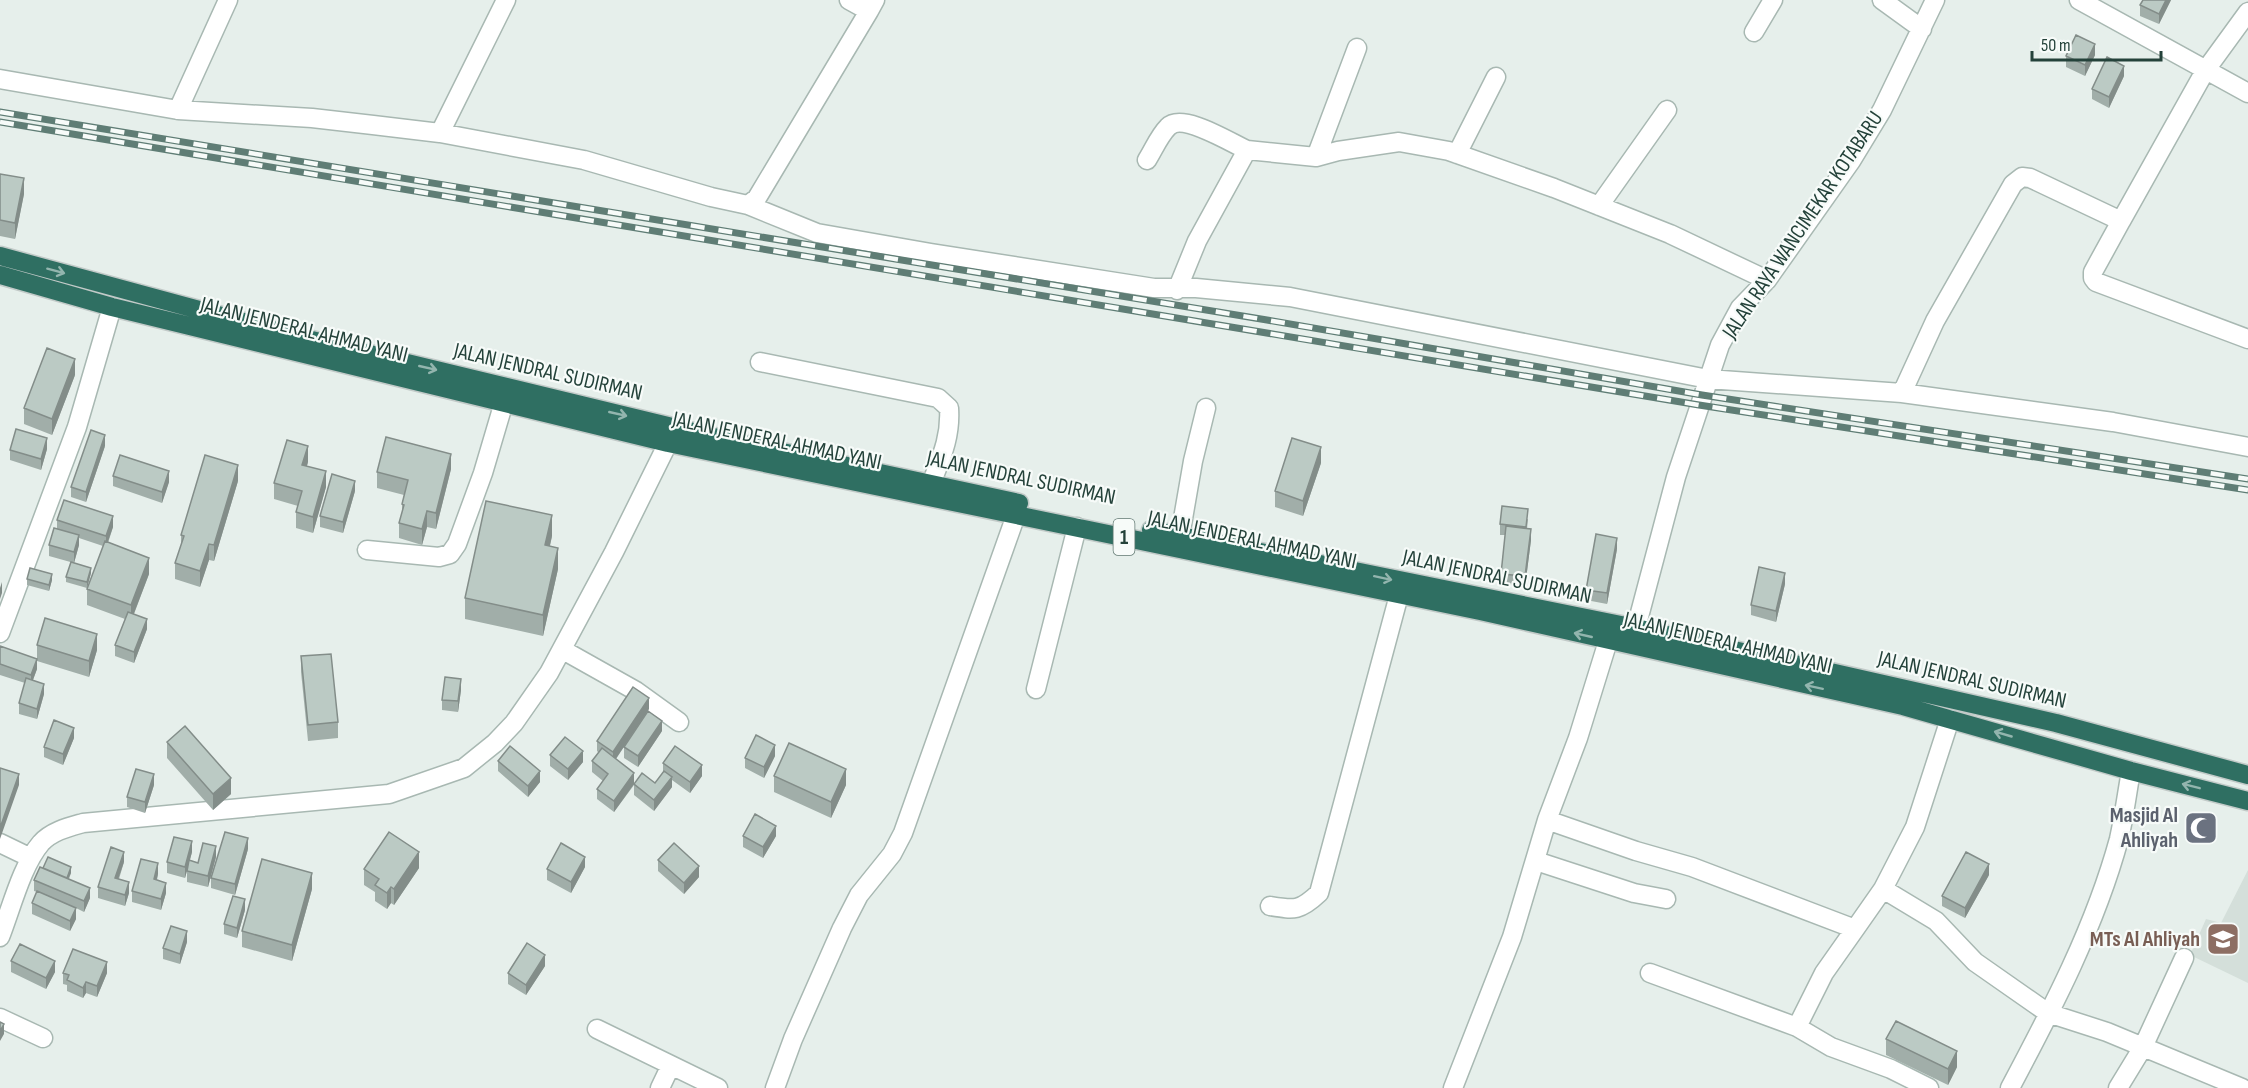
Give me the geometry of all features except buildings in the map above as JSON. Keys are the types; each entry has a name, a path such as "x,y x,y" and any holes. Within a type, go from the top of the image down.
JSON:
{"highway":[{"name":"JALAN JENDRAL SUDIRMAN","path":"0,256 295,336 722,438 1180,536 1636,628 2056,723 2248,775"},
{"name":"JALAN JENDERAL AHMAD YANI","path":"0,275 112,307 668,443 1399,595 1903,706 2131,771 2248,801"}],"street":[{"path":"178,110 228,0"},
{"path":"440,134 506,0"},
{"path":"748,205 757,198 872,6 849,0"},
{"path":"1754,32 1773,0"},
{"path":"1882,0 1922,28"},
{"name":"JALAN RAYA WANCIMEKAR KOTABARU","path":"1636,628 1676,477 1720,345 1740,308 1767,279 1851,161 1882,110 1935,0"},
{"path":"2079,0 2248,93"},
{"path":"2248,12 2205,70 2093,272 2096,282 2248,339"},
{"path":"1316,157 1357,48"},
{"path":"1457,153 1496,77"},
{"path":"0,78 178,110 312,118 440,134 584,160 711,197 748,205 818,233 1122,283 1177,290 1194,288 1290,297 1708,379 1902,393 2113,422 2248,447"},
{"path":"1599,206 1667,110"},
{"path":"1148,160 1169,125 1177,122 1191,123 1247,150 1316,157 1338,151 1399,142 1420,144 1457,153 1599,206 1670,234 1767,279"},
{"path":"1177,290 1197,241 1247,150"},
{"path":"1902,393 1935,321 2013,184 2022,177 2030,178 2121,221"},
{"path":"0,633 77,427 112,307"},
{"path":"760,362 938,398 949,408 950,425 947,445 931,484"},
{"path":"367,550 439,557 450,554 457,544 483,472 504,402"},
{"path":"1180,536 1193,461 1206,408"},
{"path":"0,937 31,858 42,842 50,836 83,823 389,794 464,768 495,743 514,723 563,650 668,443"},
{"path":"775,1088 793,1039 842,928 859,895 892,854 903,833 1016,515"},
{"path":"1036,688 1077,527"},
{"path":"1270,906 1294,910 1319,893 1399,595"},
{"path":"1453,1088 1512,937 1547,820 1578,738 1608,641"},
{"path":"563,650 609,675 679,722"},
{"path":"1797,1027 1824,973 1883,889 1915,827 1950,719"},
{"path":"2010,1088 2070,972 2093,916 2119,838 2131,771"},
{"path":"1547,820 1636,851 1692,867 1855,929"},
{"path":"0,843 31,858"},
{"path":"1536,861 1634,893 1666,899"},
{"path":"1883,889 1936,921 1975,962 2048,1013 2143,1047 2242,1088"},
{"path":"2118,1088 2143,1047 2184,958"},
{"path":"1650,973 1797,1027 1831,1047 1891,1069 1929,1088"},
{"path":"0,1018 43,1038"},
{"path":"597,1029 670,1067 718,1088"},
{"path":"660,1088 670,1067"}],"shaded area":[{"name":"MTs Al Ahliyah","path":"2248,870 2248,983 2190,955 2206,919 2221,923"}],"railway":[{"path":"0,112 1267,320 1702,395 2248,479"},
{"path":"0,122 1699,405 2248,490"}],"place":[{"name":"Masjid Al Ahliyah","path":"2201,828"},
{"name":"MTs Al Ahliyah","path":"2223,939"}]}
